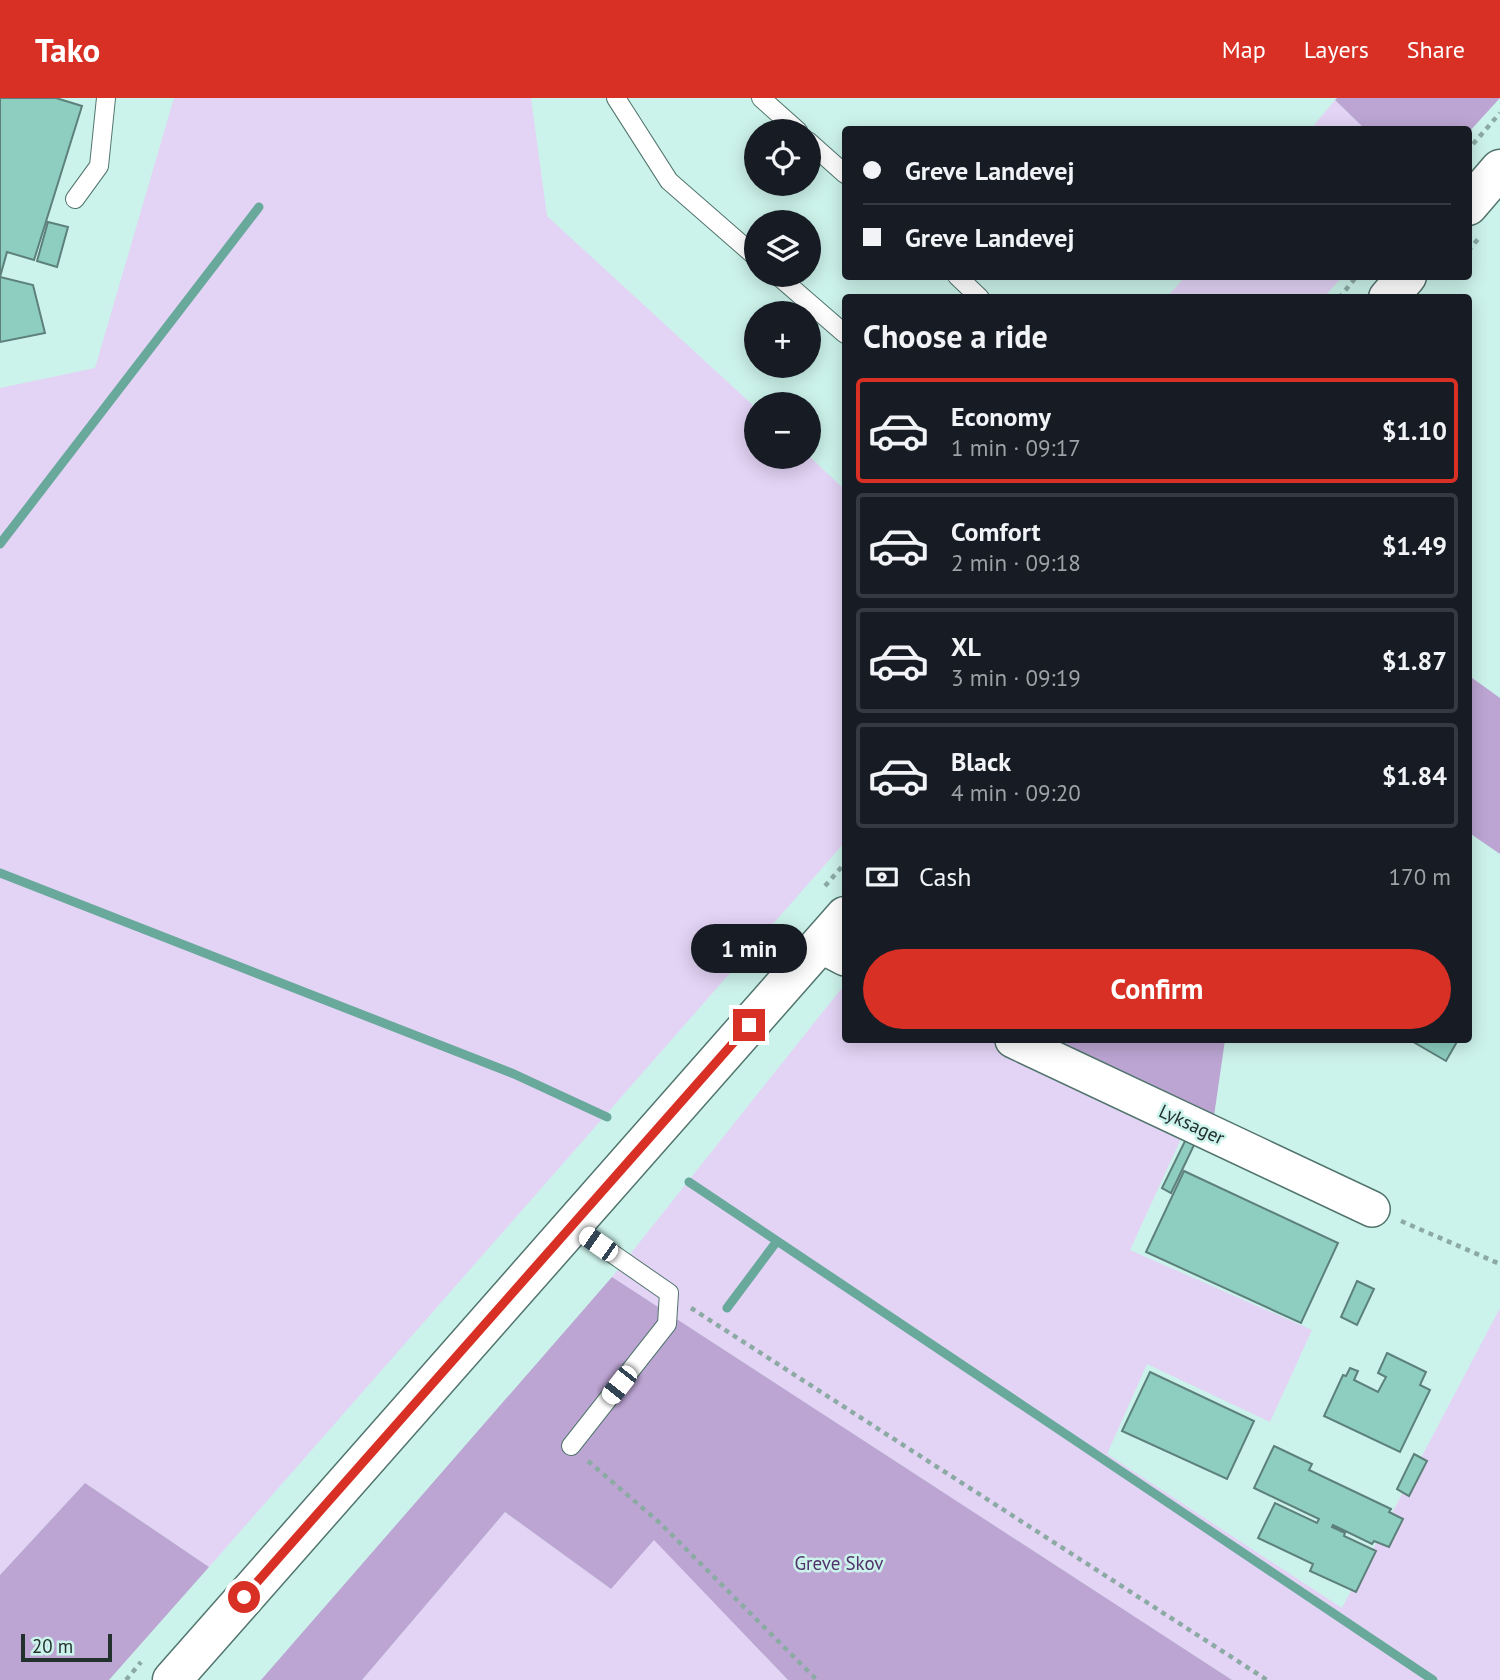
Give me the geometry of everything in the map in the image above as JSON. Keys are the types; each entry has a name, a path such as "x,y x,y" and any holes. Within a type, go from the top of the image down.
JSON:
{"street":[{"path":"1472,201 1500,169"},
{"path":"1391,294 1403,280"},
{"path":"172,1680 571,1226 833,951 842,925"},
{"name":"Lyksager","path":"1019,1043 1372,1209"}],"lane":[{"path":"75,199 99,166 106,98"},
{"path":"616,98 669,181 744,247"},
{"path":"761,98 785,119"},
{"path":"821,153 842,171"},
{"path":"961,280 976,294"},
{"path":"790,287 842,331"},
{"path":"571,1226 670,1293 667,1324 571,1446"}],"path":[{"path":"1472,145 1500,113"},
{"path":"1342,294 1354,280"},
{"path":"1372,1209 1500,1264"},
{"path":"670,1293 1266,1680"},
{"path":"571,1446 660,1523 817,1680"}],"shaded area":[{"path":"174,98 531,98 547,216 744,397 744,469 821,467 842,487 842,845 209,1567 85,1483 0,1575 0,388 95,368"},
{"path":"1335,100 1362,126 1313,126"},
{"path":"1182,280 1339,280 1327,294 1170,294"},
{"path":"842,988 842,1043 996,1043 1185,1130 1130,1250 1312,1330 1270,1422 1147,1364 1107,1454 1342,1608 1500,1308 1500,1680 1232,1680 612,1277"},
{"path":"505,1512 611,1589 654,1539 788,1680 362,1680"}],"green space":[{"path":"1500,98 1472,129 1472,126 1362,126 1335,100"},
{"path":"1472,678 1500,698 1500,854 1472,835"},
{"path":"1054,1043 1225,1043 1214,1116"},
{"name":"Greve Skov","path":"612,1277 1232,1680 788,1680 654,1540 611,1589 505,1512 362,1680 261,1680"},
{"path":"85,1483 209,1567 109,1680 0,1680 0,1575"}],"building":[{"path":"0,98 56,98 82,106 34,260 7,252 0,277"},
{"path":"48,222 68,227 57,267 37,261"},
{"path":"0,277 33,285 45,333 0,342"},
{"path":"1415,1043 1456,1043 1446,1061"},
{"path":"1186,1139 1195,1143 1171,1193 1162,1188"},
{"path":"1184,1171 1338,1243 1301,1323 1146,1252"},
{"path":"1357,1281 1374,1289 1357,1325 1341,1317"},
{"path":"1387,1353 1426,1372 1420,1385 1430,1390 1400,1452 1324,1416 1343,1375 1346,1376 1350,1368 1358,1371 1354,1380 1378,1392 1386,1377 1378,1373"},
{"path":"1150,1372 1254,1421 1227,1479 1122,1431"},
{"path":"1274,1446 1312,1464 1309,1470 1391,1509 1389,1512 1403,1519 1389,1547 1374,1541 1372,1544 1333,1525 1332,1527 1345,1533 1344,1536 1376,1551 1356,1592 1310,1571 1313,1564 1258,1538 1275,1503 1317,1523 1319,1519 1254,1488"},
{"path":"1414,1454 1427,1461 1409,1496 1397,1489"}],"waterway":[{"path":"0,544 259,207"},
{"path":"0,873 514,1074 607,1117"},
{"path":"689,1182 1433,1680"},
{"path":"727,1308 777,1241"}],"route":[{"path":"244,1597 749,1025"}]}
